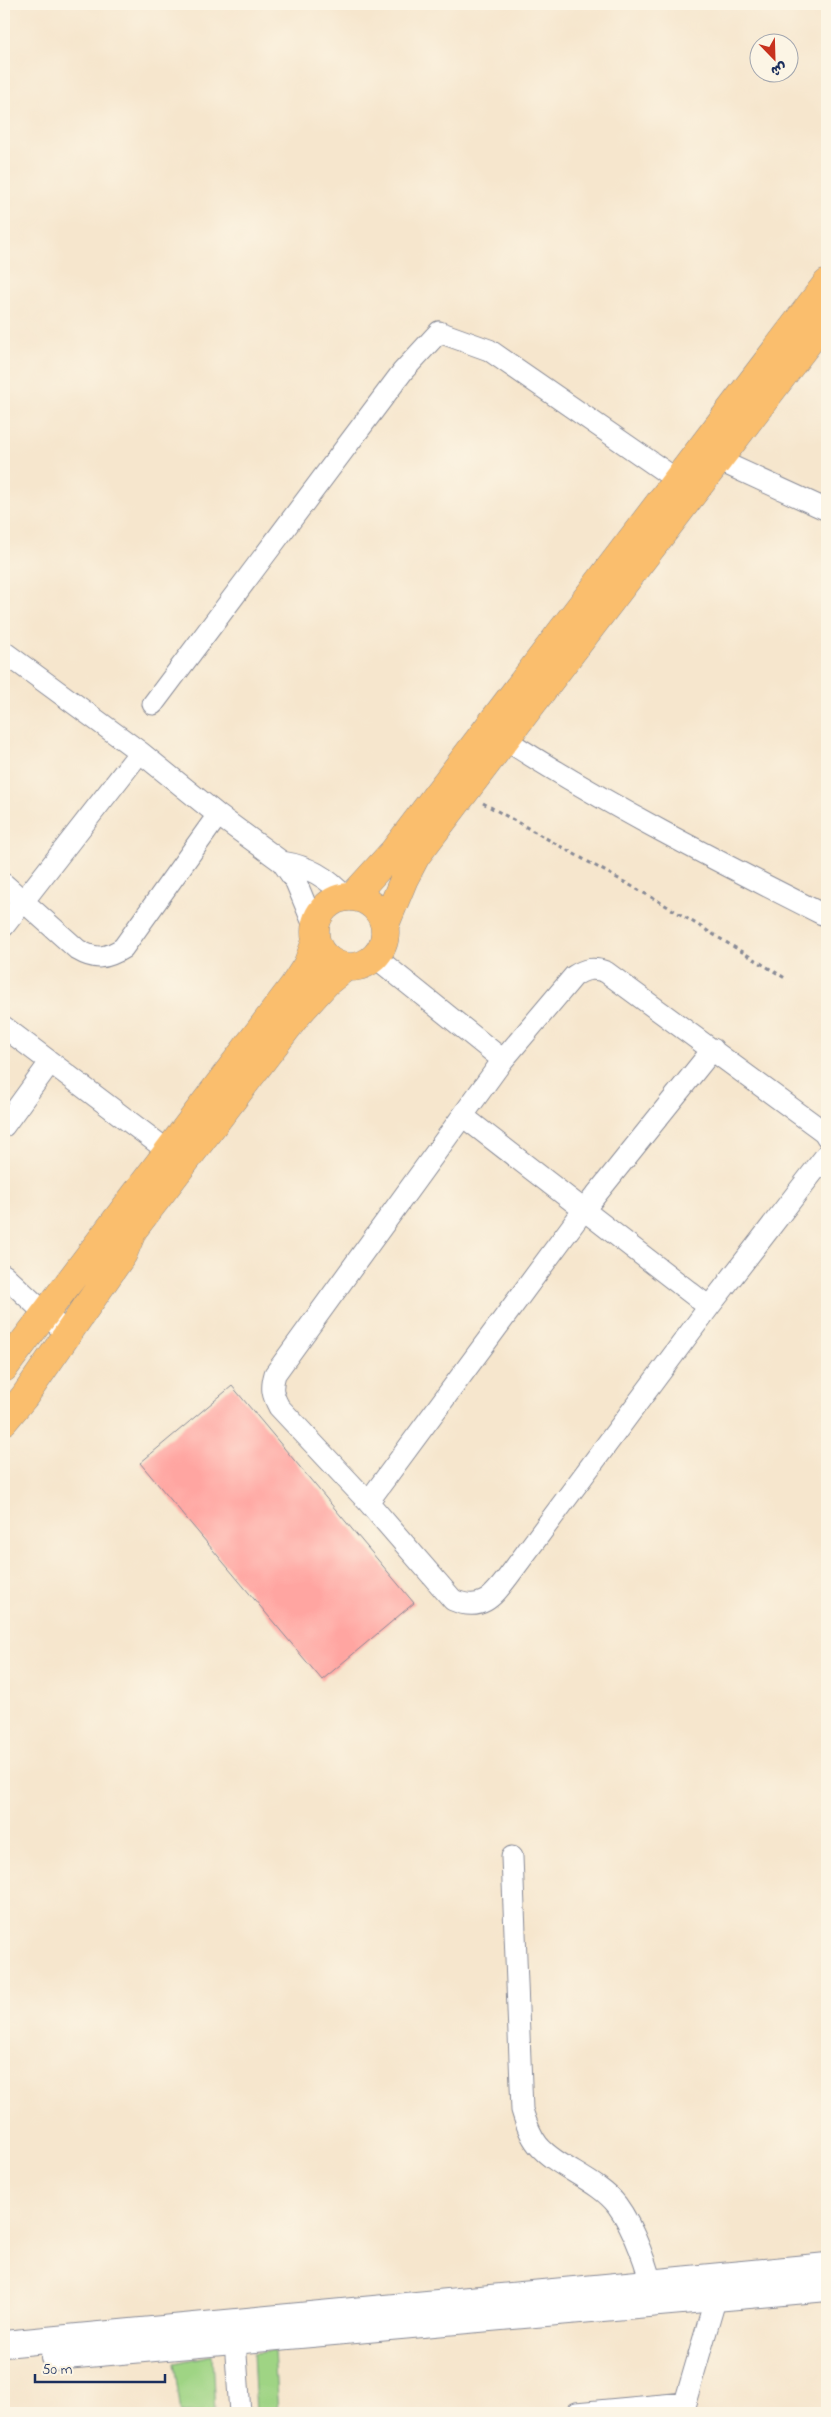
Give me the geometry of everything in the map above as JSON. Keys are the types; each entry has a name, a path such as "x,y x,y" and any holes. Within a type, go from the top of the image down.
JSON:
{"main road":[{"path":"4,1368 301,975 316,935 317,921 325,908 331,903 348,897 393,852 827,283"},
{"path":"316,935 324,956 330,961 346,967 361,966 375,957 384,942 385,925 404,879 416,856 827,318"},
{"path":"348,897 366,901 373,905 385,925"},
{"path":"4,1421 24,1397 123,1254 131,1233 150,1207 298,1014 326,983 346,967"}],"street":[{"path":"152,704 403,371 439,332 489,350 677,480"},
{"path":"718,460 827,510"},
{"path":"4,652 140,752 218,815 282,862 317,873 348,897"},
{"path":"506,740 541,762 705,855 822,914"},
{"path":"4,926 140,752"},
{"path":"4,884 78,950 90,957 111,956 123,948 218,815"},
{"path":"282,862 299,890 316,935"},
{"path":"375,957 503,1060"},
{"path":"827,1137 824,1132 606,972 590,968 574,976 503,1060 464,1117 275,1374 271,1391 279,1407 368,1502 453,1600 466,1606 487,1601 508,1577 709,1307 827,1154"},
{"path":"4,1027 49,1064 168,1151"},
{"path":"368,1502 583,1211 713,1050"},
{"path":"4,1126 49,1064"},
{"path":"464,1117 709,1307"},
{"path":"4,1275 67,1334"},
{"path":"512,1857 522,2110 528,2127 542,2150 590,2182 616,2204 633,2236 653,2292"},
{"path":"4,2362 235,2332 653,2292 827,2266"},
{"path":"653,2292 716,2297 827,2288"},
{"path":"576,2413 683,2408 716,2297"},
{"path":"4,2344 235,2332"},
{"path":"235,2332 240,2413"}],"path":[{"path":"464,793 660,902 785,978"}],"green space":[{"path":"274,2351 278,2413 256,2413 253,2353"},
{"path":"212,2355 215,2413 181,2413 174,2363"}],"building":[{"path":"232,1386 414,1603 322,1680 140,1463"}]}
